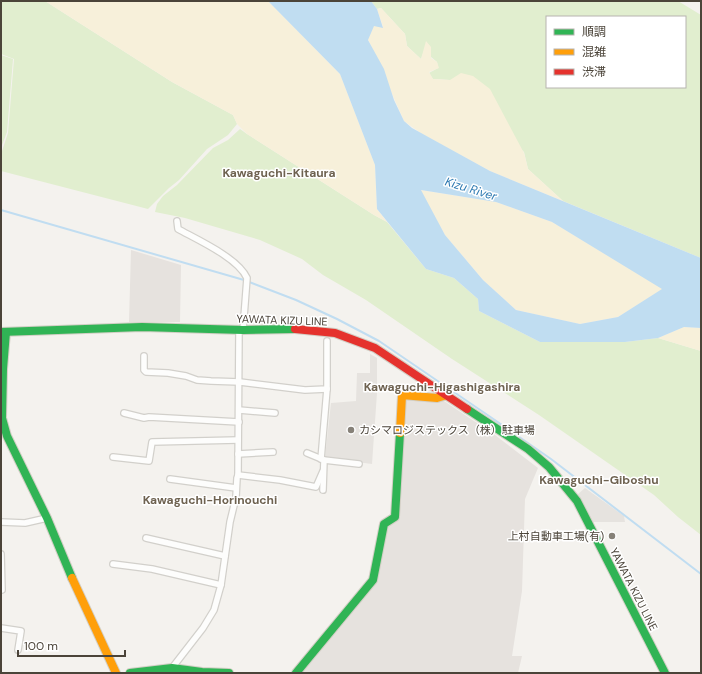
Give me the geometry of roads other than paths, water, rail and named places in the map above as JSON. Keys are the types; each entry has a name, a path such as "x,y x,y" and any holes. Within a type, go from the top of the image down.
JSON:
{"street":[{"path":"172,668 203,628 214,610 221,585 238,476 241,330 247,278 240,267 216,250 178,229 177,221"},
{"name":"YAWATA KIZU LINE","path":"3,332 142,327 298,330 335,333 375,348 528,449 549,467 577,501 665,673"},
{"path":"3,332 1,404 2,418 7,436 47,518 63,558 116,673"},
{"path":"323,490 327,389 327,341"},
{"path":"144,356 144,370 146,372 168,373 198,380 240,382 305,390 327,389"},
{"path":"296,673 373,580 384,524 395,517 402,395 437,398 447,396"},
{"path":"240,410 275,413"},
{"path":"124,413 144,418 149,417 239,422"},
{"path":"113,457 149,461 152,442 238,440"},
{"path":"238,454 273,452"},
{"path":"307,453 323,460 359,464"},
{"path":"238,476 280,480 316,487 324,471"},
{"path":"170,479 236,488"},
{"path":"1,522 25,523 47,518"},
{"path":"146,538 225,556"},
{"path":"1,554 1,592"},
{"path":"112,564 152,570 221,585"},
{"path":"1,628 21,631 18,650"},
{"path":"130,673 172,668 202,672 229,673"}],"water":[{"name":"Kizu River","path":"268,1 371,1 377,9 383,28 374,26 368,40 384,69 394,100 404,121 412,128 490,171 701,258 701,328 684,327 658,338 625,342 540,342 479,311 478,299 454,278 426,269 377,209 375,165 340,74","holes":["421,190 496,202 552,222 662,289 618,317 580,324 516,310 483,280 445,235"]}],"waterway":[{"path":"1,210 244,280 296,300 337,319 379,341 551,459 701,574"}],"place":[{"name":"カシマロジステックス（株）駐車場","path":"351,430"},
{"name":"上村自動車工場(有)","path":"612,536"}],"district":[{"name":"Kawaguchi-Kitaura","path":"279,173"},
{"name":"Kawaguchi-Higashigashira","path":"442,387"},
{"name":"Kawaguchi-Giboshu","path":"599,480"},
{"name":"Kawaguchi-Horinouchi","path":"210,500"}]}
